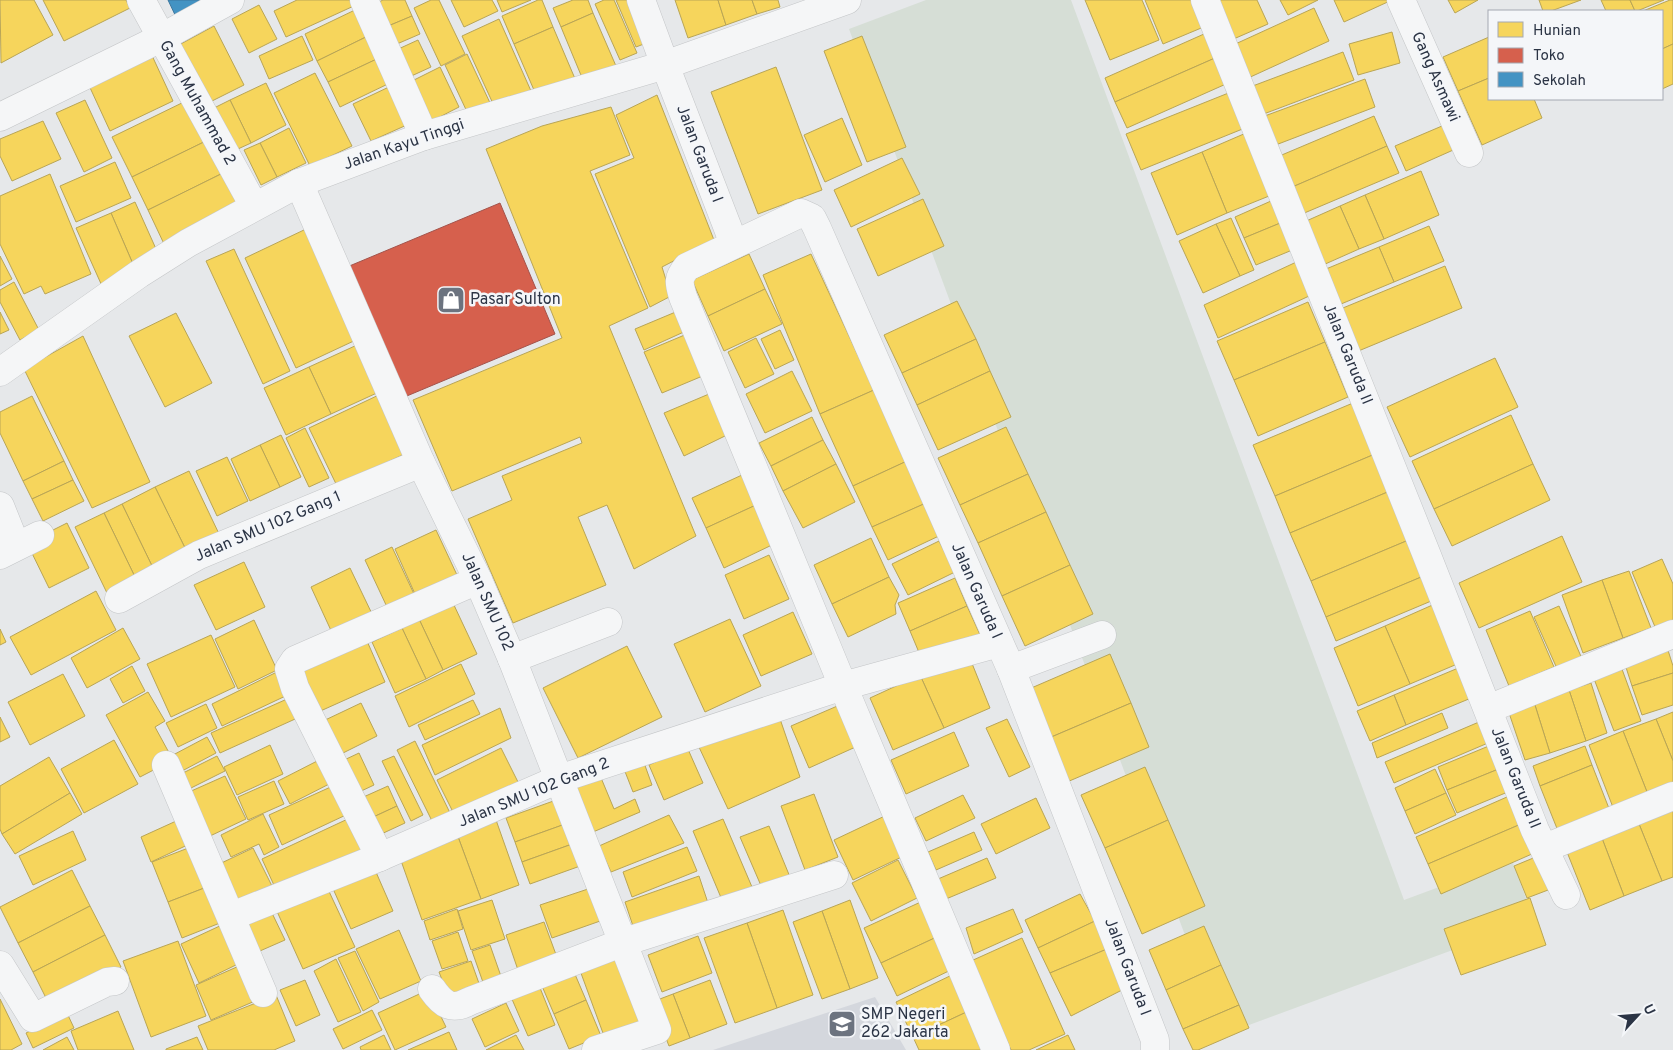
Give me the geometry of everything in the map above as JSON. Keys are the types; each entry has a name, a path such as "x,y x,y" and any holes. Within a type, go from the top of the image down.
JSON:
{"street":[{"name":"Gang Muhammad 2","path":"141,0 254,206"},
{"path":"0,117 161,38 230,0"},
{"path":"364,0 424,136"},
{"name":"Jalan Garuda I","path":"641,0 664,65 734,244"},
{"name":"Jalan Garuda II","path":"1205,0 1535,830 1566,895"},
{"name":"Gang Asmawi","path":"1400,0 1469,153"},
{"name":"Jalan Kayu Tinggi","path":"0,372 138,274 188,243 299,183 424,136 664,65 830,3"},
{"name":"Jalan SMU 102","path":"299,183 421,463 478,580 512,659 657,1030 596,1050"},
{"name":"Jalan Garuda I","path":"996,1050 842,686 679,284 680,276 687,267 801,213 812,218 1010,669 1155,1040 1155,1050"},
{"name":"Jalan SMU 102 Gang 1","path":"119,599 199,555 421,463"},
{"path":"0,506 19,546"},
{"path":"380,857 295,688 289,668 295,660 478,580"},
{"path":"512,659 608,622"},
{"name":"Jalan Garuda II","path":"1488,709 1673,634"},
{"path":"1010,669 1102,635"},
{"name":"Jalan SMU 102 Gang 2","path":"232,916 380,857 559,780 842,686 999,643"},
{"path":"166,765 232,916 263,993"},
{"name":"Jalan Garuda II","path":"1545,848 1673,796"},
{"path":"432,989 441,1001 450,1006 462,1006 470,1001 624,942 834,875"},
{"path":"0,965 31,1017 35,1018 107,982 115,981"}],"shaded area":[{"path":"926,0 1071,0 1404,900 1512,860 1534,920 1222,1035 849,29"},
{"name":"SMP Negeri 262 Jakarta","path":"875,997 906,1050 713,1050"}],"building: Hunian":[{"path":"0,0 34,0 53,35 1,63"},
{"path":"43,0 126,0 130,8 64,41"},
{"path":"297,0 354,0 356,5 286,37 274,11"},
{"path":"383,0 405,0 412,16 381,29 371,6"},
{"path":"431,0 439,0 465,54 441,66 414,8"},
{"path":"451,0 492,0 498,11 464,27"},
{"path":"497,0 531,0 502,12"},
{"path":"542,0 553,27 514,44 502,16"},
{"path":"573,0 588,0 593,13 561,27 553,8"},
{"path":"604,0 614,0 637,53 620,60 595,4"},
{"path":"616,0 632,0 649,42 636,47"},
{"path":"675,0 718,0 726,25 688,38"},
{"path":"718,0 752,0 757,14 726,25"},
{"path":"752,0 778,0 780,7 757,14"},
{"path":"1085,0 1142,0 1159,40 1110,60"},
{"path":"1145,0 1196,0 1206,26 1163,44"},
{"path":"1219,0 1257,0 1268,24 1229,41"},
{"path":"1280,0 1318,0 1288,15"},
{"path":"1334,0 1392,0 1344,22"},
{"path":"1448,0 1478,0 1455,13"},
{"path":"1539,0 1581,0 1554,10 1543,10"},
{"path":"1601,0 1630,0 1635,10 1606,10"},
{"path":"1630,0 1664,0 1639,10 1635,10"},
{"path":"1673,0 1673,44 1663,49 1663,10 1645,10"},
{"path":"259,5 277,39 249,53 232,19"},
{"path":"1314,8 1329,41 1246,79 1231,46"},
{"path":"357,9 370,35 317,61 305,34"},
{"path":"593,13 616,66 583,80 561,27"},
{"path":"412,16 420,34 390,47 381,29"},
{"path":"499,19 531,91 495,108 462,36"},
{"path":"214,26 244,85 206,104 177,46"},
{"path":"553,27 576,81 537,97 514,44"},
{"path":"1392,32 1400,63 1358,75 1349,44"},
{"path":"1204,34 1215,58 1115,102 1105,78"},
{"path":"370,35 381,57 328,82 317,61"},
{"path":"302,36 313,60 269,79 259,56"},
{"path":"862,36 906,147 867,162 824,51"},
{"path":"1488,37 1488,78 1458,91 1443,57"},
{"path":"418,40 431,67 407,78 394,51"},
{"path":"1673,44 1673,84 1663,89 1663,49"},
{"path":"149,49 173,101 110,131 86,79"},
{"path":"1343,52 1354,80 1261,115 1250,87"},
{"path":"467,54 491,105 469,116 445,65"},
{"path":"381,57 392,82 340,107 328,82"},
{"path":"1215,58 1226,84 1127,128 1115,102"},
{"path":"440,67 459,107 426,124 406,84"},
{"path":"776,67 822,190 758,214 711,92"},
{"path":"315,73 352,146 310,166 274,93"},
{"path":"1488,78 1488,100 1534,100 1542,118 1482,145 1458,91"},
{"path":"1365,79 1375,107 1273,146 1262,117"},
{"path":"266,83 286,125 251,143 230,100"},
{"path":"391,86 409,124 371,141 353,104"},
{"path":"1231,92 1245,128 1141,170 1126,134"},
{"path":"657,95 714,240 662,267 671,296 650,307 595,174 634,158 616,115"},
{"path":"85,100 112,158 84,172 56,113"},
{"path":"188,100 208,140 132,177 112,137"},
{"path":"230,100 251,143 227,154 206,112"},
{"path":"611,107 630,155 590,171 648,308 609,326 696,536 634,569 607,505 578,517 606,585 513,623 468,519 512,500 502,476 582,443 580,437 452,491 413,400 562,338 486,149 542,126"},
{"path":"1374,116 1387,146 1290,188 1277,157"},
{"path":"842,118 862,165 825,182 804,135"},
{"path":"43,121 61,159 12,181 0,156 0,139"},
{"path":"1449,123 1460,147 1406,171 1395,146"},
{"path":"289,128 306,163 277,177 260,143"},
{"path":"1253,130 1279,192 1227,213 1202,152"},
{"path":"208,140 223,173 148,210 132,177"},
{"path":"260,143 277,177 261,185 244,150"},
{"path":"1387,146 1399,173 1302,214 1290,188"},
{"path":"1202,152 1227,213 1177,235 1151,173"},
{"path":"902,158 920,194 851,227 834,190"},
{"path":"115,162 131,198 76,222 60,186"},
{"path":"1421,171 1439,215 1384,239 1365,195"},
{"path":"223,173 241,209 165,246 148,210"},
{"path":"50,174 91,274 45,294 41,286 24,294 0,244 0,196"},
{"path":"1365,195 1384,239 1359,249 1340,206"},
{"path":"1280,197 1290,219 1244,238 1235,217"},
{"path":"923,199 944,246 878,276 857,229"},
{"path":"135,202 161,260 136,271 111,213"},
{"path":"1340,206 1359,249 1323,265 1304,222"},
{"path":"111,213 136,271 102,286 76,228"},
{"path":"1231,218 1254,270 1240,276 1216,224"},
{"path":"1290,219 1302,246 1256,265 1244,238"},
{"path":"1216,224 1240,276 1203,293 1179,241"},
{"path":"1429,226 1444,261 1394,282 1379,247"},
{"path":"306,229 358,339 296,368 245,258"},
{"path":"1379,247 1394,282 1341,304 1326,269"},
{"path":"234,249 290,371 263,384 206,261"},
{"path":"749,254 765,289 708,316 692,280"},
{"path":"811,254 874,390 820,414 763,275"},
{"path":"0,256 12,279 0,286"},
{"path":"1305,258 1320,291 1218,338 1204,305"},
{"path":"1445,266 1462,308 1356,352 1338,310"},
{"path":"14,282 39,330 20,340 0,302 0,290"},
{"path":"765,289 782,324 724,351 708,316"},
{"path":"957,301 976,339 902,373 884,335"},
{"path":"1308,302 1325,342 1234,380 1217,341"},
{"path":"678,311 686,331 644,350 635,329"},
{"path":"0,312 9,330 0,334"},
{"path":"176,313 212,383 165,407 129,336"},
{"path":"780,330 794,360 775,369 761,339"},
{"path":"687,334 705,375 662,393 644,352"},
{"path":"83,336 150,482 92,508 24,369"},
{"path":"756,338 774,374 745,388 728,352"},
{"path":"976,339 990,371 917,405 902,373"},
{"path":"1325,342 1348,397 1258,436 1234,380"},
{"path":"357,345 379,392 331,414 309,367"},
{"path":"1495,358 1518,407 1410,457 1387,407"},
{"path":"309,367 331,414 286,435 264,388"},
{"path":"792,371 812,411 765,433 746,394"},
{"path":"990,371 1011,417 938,450 917,405"},
{"path":"874,390 907,461 853,486 820,414"},
{"path":"383,393 411,451 337,486 309,428"},
{"path":"709,394 727,435 684,456 664,413"},
{"path":"32,396 64,461 23,481 0,433 0,412"},
{"path":"1353,403 1375,454 1275,496 1253,445"},
{"path":"1511,415 1533,464 1434,509 1412,461"},
{"path":"812,417 823,440 771,466 759,443"},
{"path":"1006,427 1028,474 960,505 938,458"},
{"path":"305,428 329,478 309,487 286,438"},
{"path":"281,435 301,477 280,487 260,445"},
{"path":"823,440 836,464 783,491 771,466"},
{"path":"260,445 280,487 250,501 231,459"},
{"path":"1375,454 1390,491 1290,533 1275,496"},
{"path":"227,457 248,501 217,516 196,471"},
{"path":"64,461 73,480 32,499 23,481"},
{"path":"907,461 926,503 872,527 853,486"},
{"path":"836,464 855,502 803,528 783,491"},
{"path":"1533,464 1550,500 1452,546 1434,509"},
{"path":"189,471 221,538 188,554 155,487"},
{"path":"1028,474 1046,512 978,543 960,505"},
{"path":"742,475 756,505 706,528 692,498"},
{"path":"73,480 84,501 43,521 32,499"},
{"path":"155,487 188,554 154,570 122,504"},
{"path":"1390,491 1411,539 1311,581 1290,533"},
{"path":"926,503 941,535 888,560 872,527"},
{"path":"122,504 154,570 136,579 104,513"},
{"path":"756,505 774,544 724,568 706,528"},
{"path":"1046,512 1070,565 1002,596 978,543"},
{"path":"104,513 136,579 107,593 75,527"},
{"path":"67,523 89,568 49,588 27,543"},
{"path":"436,530 457,575 415,594 395,549"},
{"path":"1562,536 1582,582 1479,628 1459,583"},
{"path":"871,538 889,577 832,604 814,565"},
{"path":"1411,539 1426,575 1326,617 1311,581"},
{"path":"939,541 955,572 908,595 892,564"},
{"path":"392,547 414,594 387,607 365,560"},
{"path":"769,555 789,599 744,619 725,575"},
{"path":"1662,559 1673,584 1673,628 1658,634 1632,572"},
{"path":"244,562 265,607 216,630 194,585"},
{"path":"1070,565 1093,614 1025,646 1002,596"},
{"path":"350,568 374,618 334,637 311,587"},
{"path":"1629,571 1651,628 1623,638 1602,580"},
{"path":"1426,575 1436,599 1336,641 1326,617"},
{"path":"889,577 899,595 895,605 896,614 848,637 832,604"},
{"path":"955,578 967,606 910,631 898,603"},
{"path":"1602,580 1623,638 1583,653 1562,595"},
{"path":"96,591 116,630 31,675 10,637"},
{"path":"453,603 477,654 443,670 419,619"},
{"path":"1437,603 1462,662 1410,684 1385,626"},
{"path":"967,606 981,637 923,662 910,631"},
{"path":"1559,606 1583,661 1559,673 1534,617"},
{"path":"1530,611 1554,667 1509,686 1486,630"},
{"path":"793,612 812,654 761,676 743,635"},
{"path":"419,619 443,670 426,679 402,628"},
{"path":"730,619 761,686 705,712 674,644"},
{"path":"254,620 277,670 238,689 215,639"},
{"path":"1385,626 1410,684 1358,706 1334,648"},
{"path":"123,628 140,659 87,688 71,658"},
{"path":"402,628 426,679 395,693 372,642"},
{"path":"0,629 6,642 0,645"},
{"path":"211,635 235,687 171,717 147,664"},
{"path":"367,641 385,682 316,713 297,672"},
{"path":"1666,644 1673,666 1673,673 1632,686 1623,658"},
{"path":"627,646 662,717 578,758 543,688"},
{"path":"1110,654 1131,703 1049,738 1029,689"},
{"path":"971,661 990,708 944,728 920,675"},
{"path":"1619,661 1641,721 1614,731 1591,671"},
{"path":"461,664 475,694 409,727 395,696"},
{"path":"132,666 145,691 123,703 110,679"},
{"path":"1463,666 1476,696 1406,725 1394,695"},
{"path":"283,669 294,692 222,726 212,704"},
{"path":"1673,673 1673,705 1642,715 1632,686"},
{"path":"63,674 85,716 30,745 8,702"},
{"path":"920,675 944,728 893,750 870,698"},
{"path":"1591,683 1607,733 1586,741 1569,690"},
{"path":"1569,690 1586,741 1550,753 1534,702"},
{"path":"148,692 165,721 155,727 173,760 140,777 106,715"},
{"path":"296,695 304,715 220,753 211,733"},
{"path":"1394,695 1406,725 1370,741 1357,711"},
{"path":"473,700 480,714 425,740 418,725"},
{"path":"1534,702 1550,753 1525,760 1508,710"},
{"path":"361,703 377,736 337,756 321,722"},
{"path":"1131,703 1149,747 1067,782 1049,738"},
{"path":"206,704 217,728 178,747 166,723"},
{"path":"842,704 860,745 809,768 791,726"},
{"path":"500,708 511,738 435,775 422,745"},
{"path":"1673,712 1673,761 1656,719"},
{"path":"1442,713 1448,728 1377,758 1372,743"},
{"path":"779,716 800,777 728,809 698,745"},
{"path":"0,717 10,737 0,742"},
{"path":"1007,719 1030,767 1009,777 986,728"},
{"path":"1486,719 1495,740 1394,783 1385,762"},
{"path":"1656,719 1673,761 1673,788 1649,797 1623,731"},
{"path":"1623,731 1649,797 1614,810 1589,745"},
{"path":"954,732 969,766 906,794 891,760"},
{"path":"207,737 216,753 182,771 173,755"},
{"path":"114,740 138,784 84,813 61,769"},
{"path":"415,741 451,815 433,823 397,750"},
{"path":"1496,743 1506,766 1447,790 1438,767"},
{"path":"270,745 283,774 237,795 224,767"},
{"path":"1585,746 1592,765 1540,786 1533,766"},
{"path":"687,747 703,783 664,800 649,765"},
{"path":"501,748 518,782 454,814 437,780"},
{"path":"359,753 374,785 357,793 342,761"},
{"path":"217,756 225,771 181,793 173,778"},
{"path":"394,756 423,815 411,821 382,761"},
{"path":"49,757 70,793 2,834 0,829 0,786"},
{"path":"325,757 337,780 290,804 278,781"},
{"path":"643,760 652,785 633,792 624,769"},
{"path":"1592,765 1610,811 1558,831 1540,786"},
{"path":"1506,766 1515,789 1457,813 1447,790"},
{"path":"1145,767 1168,820 1105,848 1081,795"},
{"path":"1435,769 1446,793 1405,811 1395,788"},
{"path":"599,773 614,809 635,799 640,812 593,832 573,784"},
{"path":"225,776 246,819 210,836 189,792"},
{"path":"274,781 284,804 248,820 238,797"},
{"path":"335,785 348,814 282,845 269,815"},
{"path":"388,786 397,806 369,819 359,799"},
{"path":"70,793 82,814 15,854 2,834"},
{"path":"1446,793 1456,815 1415,834 1405,811"},
{"path":"1516,793 1528,821 1428,864 1416,837"},
{"path":"814,794 838,857 805,870 781,806"},
{"path":"963,795 975,818 926,841 915,818"},
{"path":"1036,798 1050,828 996,854 981,824"},
{"path":"559,799 568,823 515,842 506,818"},
{"path":"397,806 405,823 377,836 369,819"},
{"path":"1673,806 1673,877 1662,881 1637,819"},
{"path":"263,814 279,847 264,855 259,844 231,857 221,835"},
{"path":"889,814 908,854 853,880 834,840"},
{"path":"669,815 684,843 611,872 599,846"},
{"path":"185,817 196,841 151,862 141,837"},
{"path":"352,817 368,852 278,894 262,859"},
{"path":"723,819 752,887 722,900 693,831"},
{"path":"1637,819 1662,881 1624,896 1600,833"},
{"path":"496,820 519,885 481,899 457,834"},
{"path":"1168,820 1205,906 1142,934 1105,848"},
{"path":"1528,821 1541,850 1441,894 1428,864"},
{"path":"568,823 575,843 522,862 515,842"},
{"path":"769,826 790,877 762,888 740,837"},
{"path":"73,831 86,860 33,885 19,856"},
{"path":"974,832 982,850 936,870 928,852"},
{"path":"1600,833 1624,896 1590,910 1565,847"},
{"path":"457,834 481,899 422,920 399,855"},
{"path":"575,843 583,865 530,884 522,862"},
{"path":"196,845 212,885 168,902 152,862"},
{"path":"687,847 697,871 632,897 623,872"},
{"path":"253,848 276,894 236,913 213,867"},
{"path":"1543,854 1556,887 1527,898 1514,866"},
{"path":"987,858 996,878 946,899 938,879"},
{"path":"898,860 917,898 871,921 852,883"},
{"path":"372,863 393,911 351,929 330,882"},
{"path":"72,870 90,906 18,943 0,907"},
{"path":"699,876 709,906 635,932 625,902"},
{"path":"212,885 225,921 182,938 168,902"},
{"path":"326,885 355,947 303,969 275,907"},
{"path":"591,888 603,920 552,938 540,905"},
{"path":"1080,894 1095,921 1038,948 1025,920"},
{"path":"1530,898 1546,945 1461,975 1444,929"},
{"path":"492,900 505,939 471,950 458,911"},
{"path":"850,900 878,978 850,989 822,911"},
{"path":"925,900 941,935 881,963 864,928"},
{"path":"90,906 105,935 33,972 18,943"},
{"path":"457,909 463,929 430,940 424,921"},
{"path":"1013,909 1023,932 974,954 966,928"},
{"path":"783,910 813,995 777,1008 747,923"},
{"path":"271,911 285,940 253,954 239,925"},
{"path":"822,911 850,989 822,999 793,922"},
{"path":"1095,921 1107,949 1050,973 1038,948"},
{"path":"544,922 558,960 519,973 506,935"},
{"path":"747,923 777,1008 735,1023 704,938"},
{"path":"224,924 242,962 199,983 181,944"},
{"path":"1204,926 1221,965 1166,990 1149,950"},
{"path":"399,930 421,981 380,999 356,949"},
{"path":"458,932 468,961 442,969 432,941"},
{"path":"105,935 121,967 49,1004 33,972"},
{"path":"941,935 957,967 897,996 881,963"},
{"path":"698,936 712,973 662,992 648,955"},
{"path":"1022,938 1065,1034 1029,1050 1011,1050 971,961"},
{"path":"178,941 206,1016 151,1037 123,961"},
{"path":"490,945 503,982 485,988 472,951"},
{"path":"1107,949 1124,989 1071,1016 1050,973"},
{"path":"355,951 379,1002 363,1011 338,958"},
{"path":"616,951 645,1030 607,1044 578,965"},
{"path":"336,959 361,1012 338,1022 314,971"},
{"path":"471,961 481,989 450,1000 439,972"},
{"path":"571,965 586,1000 554,1014 539,979"},
{"path":"1221,965 1239,1005 1183,1029 1166,990"},
{"path":"239,966 255,1001 211,1020 196,985"},
{"path":"956,973 973,1009 913,1037 896,1002"},
{"path":"536,978 555,1025 528,1036 508,990"},
{"path":"305,980 320,1015 296,1026 280,990"},
{"path":"710,980 727,1024 690,1038 673,994"},
{"path":"428,990 446,1027 395,1050 378,1013"},
{"path":"673,994 690,1038 669,1046 652,1002"},
{"path":"276,995 295,1041 274,1050 208,1050 198,1026"},
{"path":"0,999 22,1044 11,1050 0,1050"},
{"path":"586,1000 601,1036 569,1049 554,1014"},
{"path":"506,1003 519,1031 485,1047 472,1019"},
{"path":"1239,1005 1249,1028 1198,1050 1193,1050 1183,1029"},
{"path":"973,1009 990,1050 919,1050 913,1037"},
{"path":"372,1010 382,1030 343,1049 333,1029"},
{"path":"118,1011 134,1050 78,1050 71,1031"},
{"path":"67,1013 74,1028 33,1048 26,1033"},
{"path":"449,1032 457,1050 408,1050"},
{"path":"384,1035 391,1050 361,1050 360,1047"},
{"path":"516,1035 524,1050 486,1050"},
{"path":"1068,1035 1075,1050 1036,1050"},
{"path":"67,1037 74,1050 43,1050"},
{"path":"197,1037 203,1050 166,1050 166,1049"}],"building: Toko":[{"name":"Pasar Sulton","path":"500,203 555,334 402,398 347,267"}],"building: Sekolah":[{"path":"168,0 216,0 177,19"}],"place":[{"name":"Pasar Sulton","path":"451,300"},
{"name":"SMP Negeri 262 Jakarta","path":"842,1024"}]}
